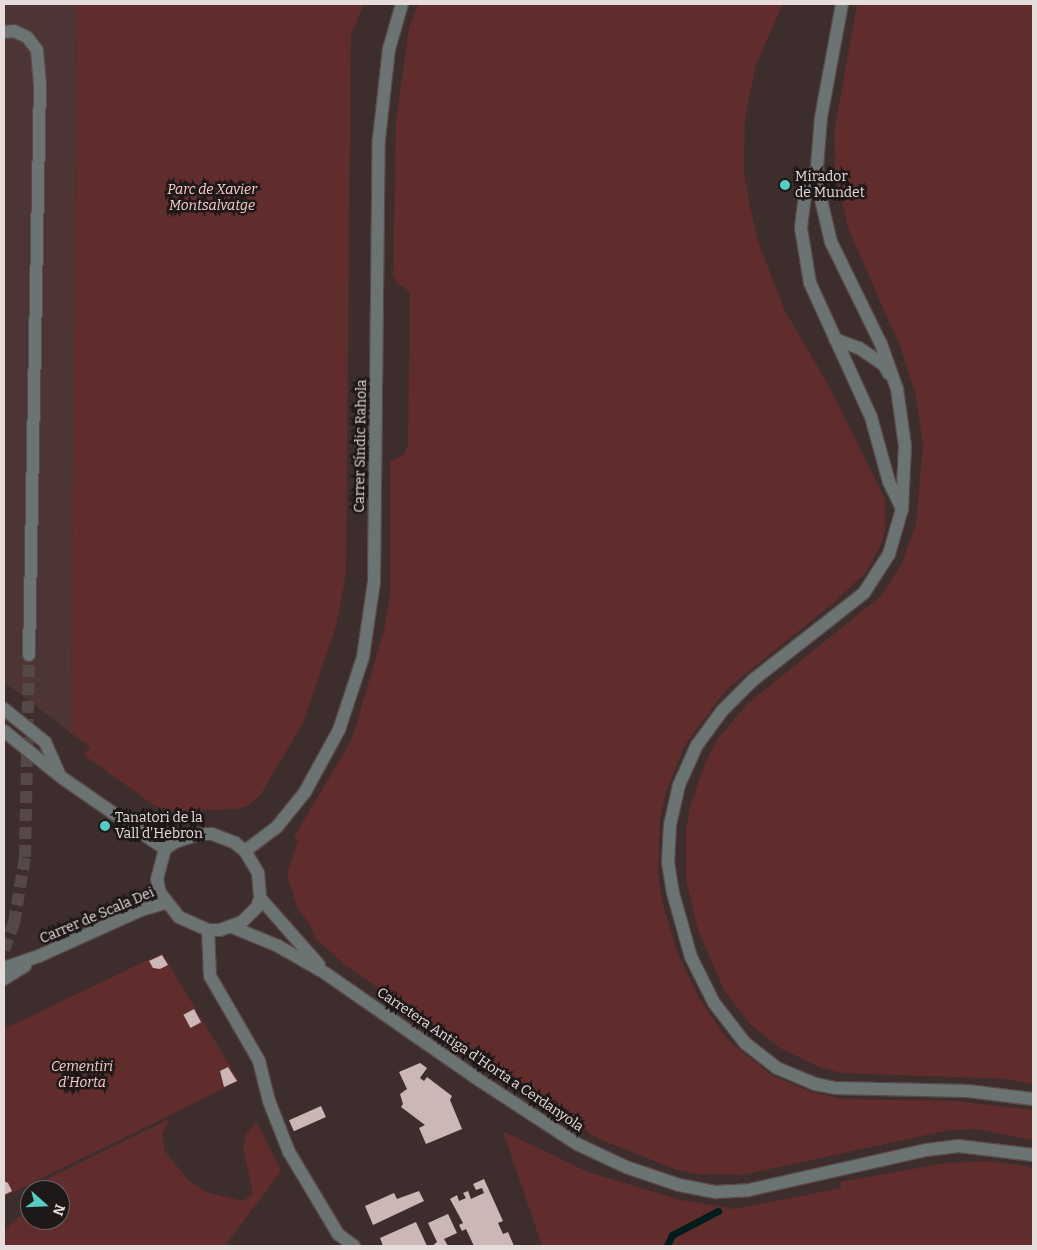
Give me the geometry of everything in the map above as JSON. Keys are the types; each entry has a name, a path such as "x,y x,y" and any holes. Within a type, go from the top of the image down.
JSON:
{"street":[{"name":"Carrer Síndic Rahola","path":"245,851 272,832 305,792 339,730 363,657 374,582 379,138 389,49 402,4"},
{"path":"842,4 821,117 817,167 822,214 831,242 881,344 897,390 905,446 902,509 890,554 864,593 753,680 722,710 697,745 679,785 670,825 668,862 673,893 692,957 714,1004 745,1043 777,1068 815,1084 835,1088 968,1091 1033,1098"},
{"path":"4,32 14,31 27,37 37,50 40,83 29,655"},
{"path":"817,167 805,195 801,228 810,283 871,417 889,482 902,509"},
{"path":"835,339 859,348 884,365 897,390"},
{"path":"4,710 45,742 61,777"},
{"path":"4,732 61,777 165,850"},
{"path":"212,834 235,843 245,851 258,873 260,898 250,916 232,927 208,930 179,917 166,903 157,879 165,850 187,837 212,834"},
{"path":"260,898 325,973"},
{"name":"Carrer de Scala Dei","path":"4,968 39,956 141,910 166,903"},
{"path":"232,927 278,946 325,973"},
{"path":"208,930 210,976 259,1061 269,1101 289,1152 339,1240 354,1246"},
{"name":"Carrer de Scala Dei","path":"4,979 39,956"},
{"name":"Carretera Antiga d'Horta a Cerdanyola","path":"325,973 479,1080 577,1144 626,1167 680,1185 716,1192 749,1190 926,1150 959,1146 1033,1154"}],"shaded area":[{"path":"4,4 77,4 71,733 4,682"}],"green space":[{"name":"Parc de Xavier Montsalvatge","path":"77,4 364,4 351,35 346,574 336,626 303,723 261,794 248,806 237,809 176,811 155,806 84,755 90,747 71,733"},
{"path":"418,4 783,4 756,64 745,117 744,173 750,206 757,238 784,309 827,383 885,499 885,530 881,545 866,572 833,603 726,690 685,745 666,792 660,819 658,875 662,901 677,952 699,998 728,1040 771,1075 811,1092 843,1099 956,1101 1033,1110 1033,1140 976,1129 949,1130 742,1175 697,1174 677,1170 599,1139 541,1103 344,964 316,939 310,925 297,907 287,874 298,840 294,837 352,739 384,630 390,594 390,462 404,454 408,445 410,292 396,282 393,274 396,120 409,28"},
{"path":"857,4 1033,4 1033,1084 1006,1079 842,1073 819,1067 780,1048 750,1024 725,992 698,930 686,880 686,830 690,806 706,761 717,740 747,704 881,596 902,563 916,524 923,445 916,396 900,346 848,228 835,169 834,132"},
{"name":"Cementiri d'Horta","path":"162,953 239,1081 38,1180 20,1180 20,1189 4,1197 4,1029"},
{"path":"169,1119 162,1135 165,1151 187,1179 206,1192 243,1201 253,1193 243,1148 246,1135 256,1121 281,1171 225,1246 4,1246 4,1234 20,1216 20,1230 70,1230 70,1180 48,1180"},
{"path":"503,1131 588,1172 681,1200 735,1209 841,1188 840,1182 946,1163 987,1161 1026,1166 1033,1169 1033,1246 542,1246"}],"building":[{"path":"162,955 168,965 160,969 153,968 149,961"},
{"path":"194,1009 201,1022 190,1028 183,1015"},
{"path":"420,1063 427,1068 420,1078 424,1081 427,1077 452,1096 450,1100 462,1129 426,1144 419,1128 425,1125 401,1107 403,1104 400,1094 407,1089 399,1072"},
{"path":"228,1067 237,1081 224,1087 220,1071"},
{"path":"321,1106 326,1117 294,1131 289,1120"},
{"path":"484,1179 503,1221 498,1223 503,1234 508,1232 514,1246 474,1246 466,1229 462,1231 459,1225 463,1223 450,1199 457,1195 459,1201 466,1198 463,1193 468,1191 471,1199 484,1193 482,1188 476,1190 473,1184"},
{"path":"4,1181 8,1183 12,1191 4,1195"},
{"path":"419,1191 424,1201 373,1225 365,1206 394,1193 397,1199"},
{"path":"448,1214 457,1233 444,1239 448,1246 432,1246 437,1242 428,1223"},
{"path":"416,1222 427,1246 383,1246 380,1238"}],"waterway":[{"path":"667,1246 672,1235 718,1211"}],"tunnel":[{"path":"4,950 14,923 25,857 29,655"}],"place":[{"name":"Mirador de Mundet","path":"785,185"},
{"name":"Tanatori de la Vall d'Hebron","path":"105,826"}]}
